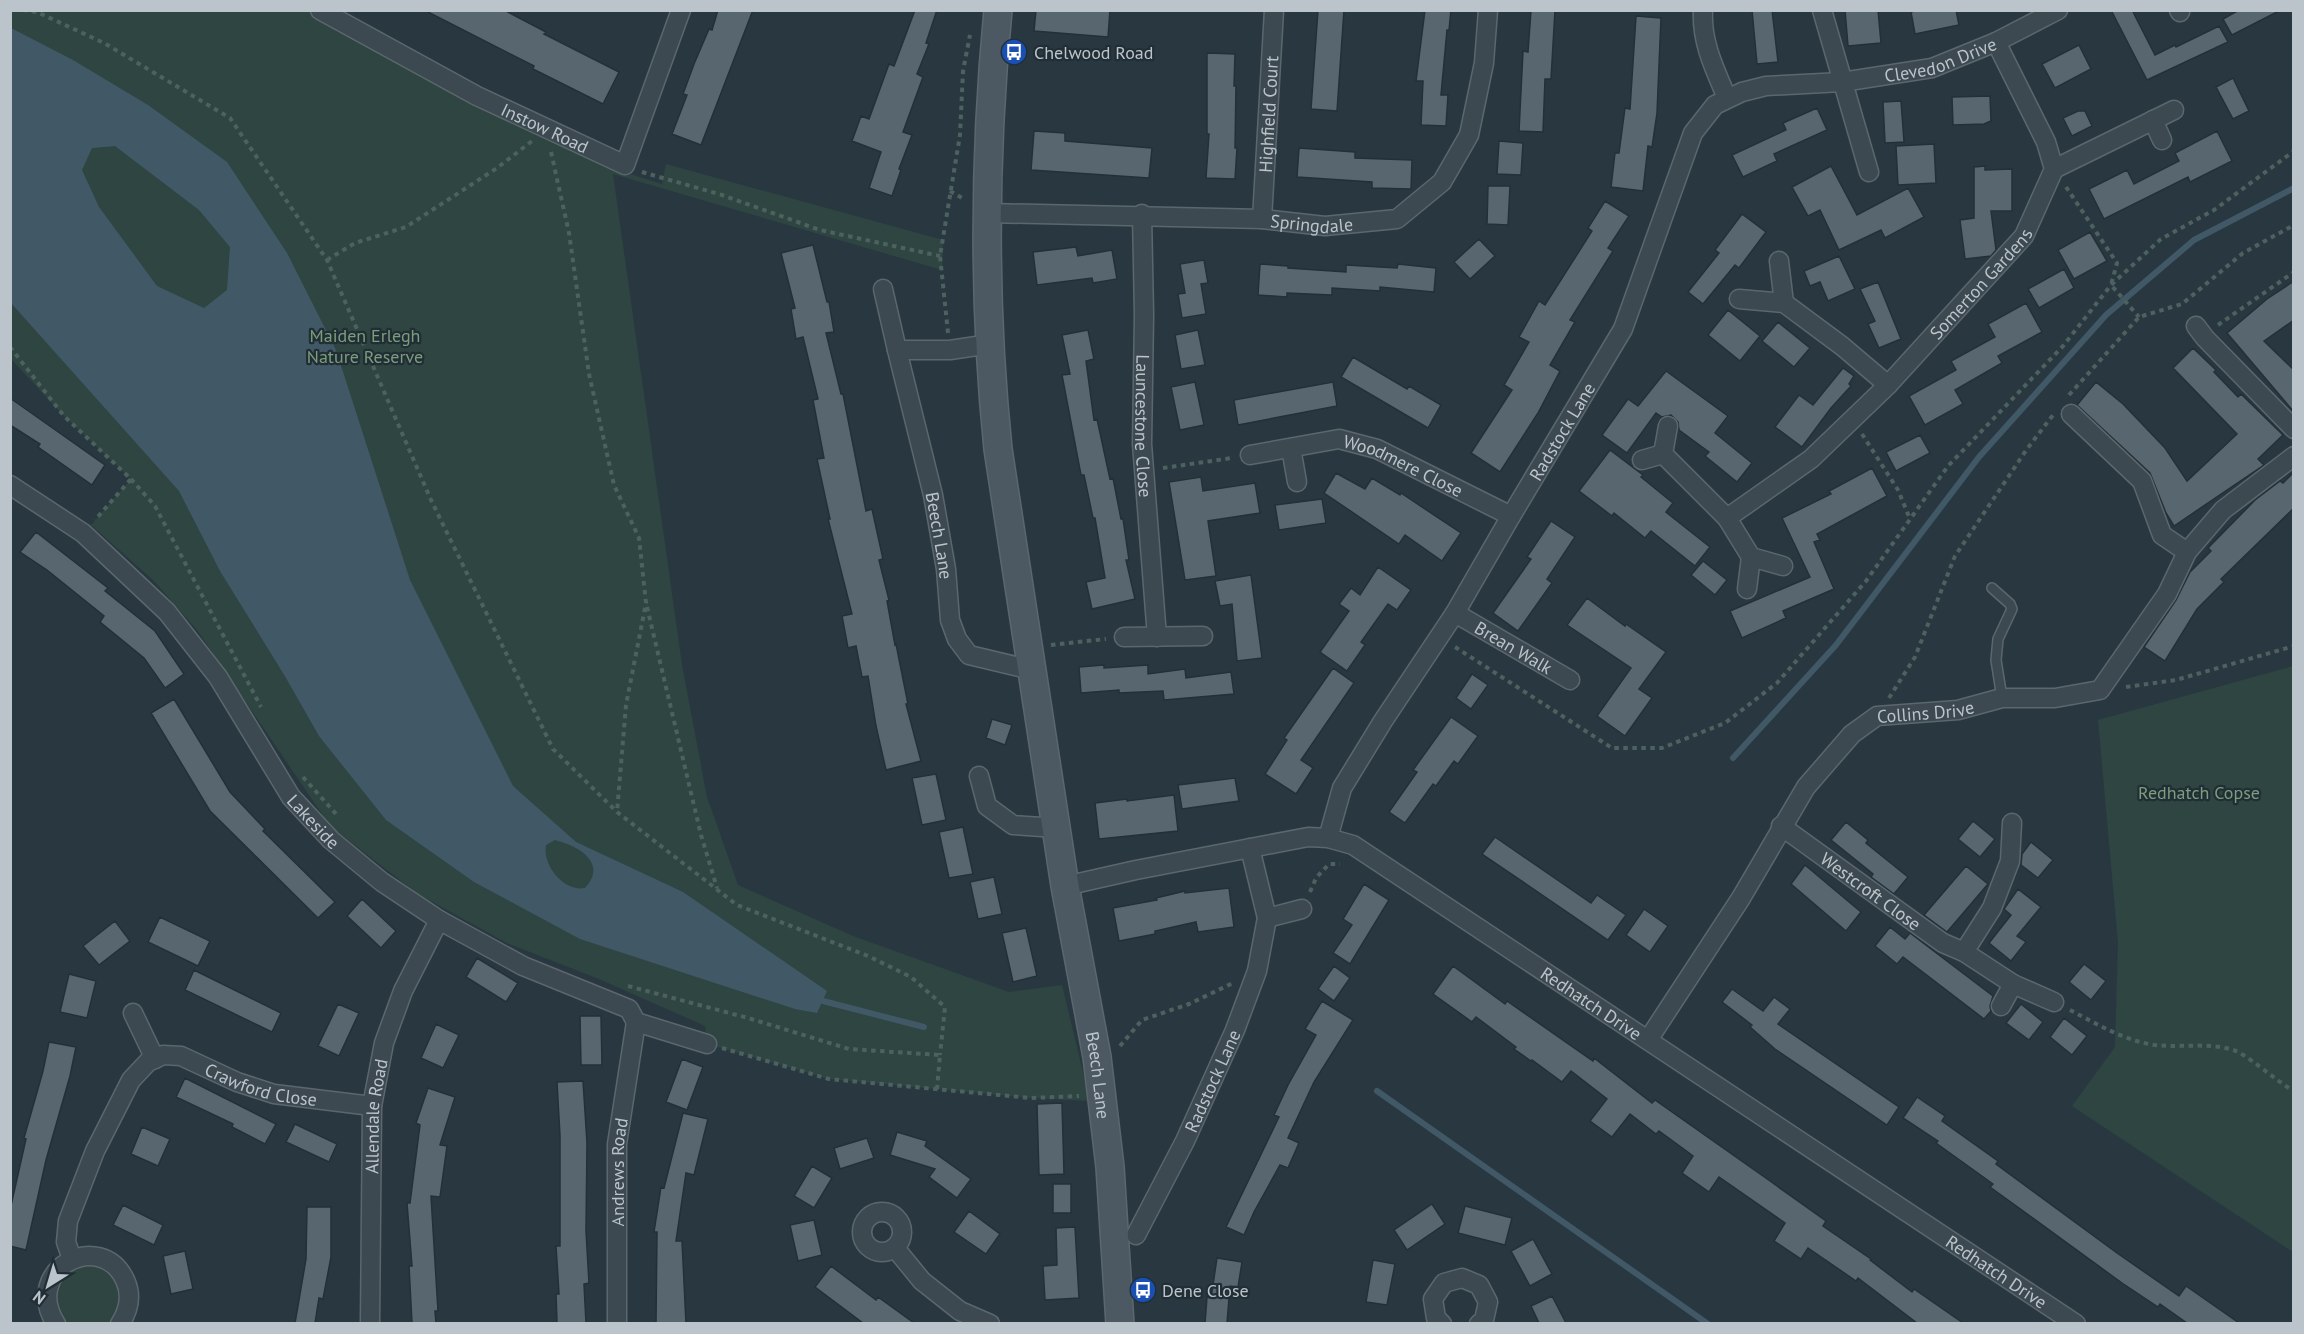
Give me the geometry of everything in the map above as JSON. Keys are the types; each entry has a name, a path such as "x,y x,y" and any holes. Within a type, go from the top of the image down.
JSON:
{"street":[{"name":"Instow Road","path":"320,10 477,96 625,165"},
{"path":"625,165 681,10"},
{"name":"Beech Lane","path":"998,10 990,96 988,213 990,344 998,449 1065,886 1099,1068 1111,1178 1120,1323"},
{"name":"Highfield Court","path":"1262,219 1274,10"},
{"name":"Springdale","path":"988,213 1142,214 1262,219 1325,226 1397,219 1442,182 1469,135 1484,63 1488,10"},
{"path":"1703,10 1702,24 1708,53 1727,98"},
{"path":"1822,10 1869,172"},
{"name":"Clevedon Drive","path":"1727,98 1766,86 1842,82 1932,68 1996,42 2033,17 2058,10"},
{"path":"1996,42 2046,142 2054,169 2174,110"},
{"name":"Radstock Lane","path":"1328,838 1342,788 1383,721 1440,638 1623,329 1693,133 1715,105 1727,98"},
{"path":"2153,120 2162,141"},
{"name":"Somerton Gardens","path":"1727,518 1811,459 1888,385 2024,236 2054,169"},
{"name":"Launcestone Close","path":"1142,214 1144,315 1142,444 1157,637"},
{"path":"1779,261 1784,303"},
{"name":"Beech Lane","path":"883,289 933,495 946,569 950,620 957,639 969,655 1030,659"},
{"path":"1739,299 1784,303 1842,346 1888,385"},
{"path":"2205,330 2294,429"},
{"path":"897,350 950,350 990,344"},
{"path":"2062,414 2142,481 2162,535 2187,552"},
{"path":"1663,454 1668,426"},
{"name":"Woodmere Close","path":"1250,455 1339,439 1377,449 1511,516"},
{"path":"1291,448 1297,482"},
{"path":"1663,454 1727,518 1751,557 1746,589"},
{"path":"1642,460 1663,454"},
{"path":"2100,690 2167,594 2187,552 2223,510 2294,456"},
{"name":"Lakeside","path":"10,485 83,533 167,612 218,677 291,797 331,840 382,882 439,920 523,966 629,1009 636,1022 707,1044"},
{"path":"1751,557 1783,566"},
{"name":"Brean Walk","path":"1455,613 1570,680"},
{"path":"1124,638 1203,636"},
{"name":"Collins Drive","path":"1648,1040 1741,898 1781,826 1806,787 1852,734 1877,716 1958,710 2002,698 2055,698 2100,690"},
{"path":"979,776 987,806 1013,825 1057,828"},
{"path":"1964,952 1992,908 2010,861 2012,823"},
{"name":"Westcroft Close","path":"1781,826 1943,943 1964,952 2013,984 2054,1002"},
{"name":"Redhatch Drive","path":"1065,886 1308,837 1328,838 1353,845 2076,1323"},
{"name":"Radstock Lane","path":"1136,1235 1185,1141 1235,1030 1257,971 1267,918 1250,848"},
{"path":"1267,918 1302,909"},
{"name":"Allendale Road","path":"370,1323 372,1106 384,1043 399,1001 439,920"},
{"path":"2001,1006 2013,984"},
{"path":"72,1259 66,1242 68,1221 95,1151 131,1080 148,1062 154,1059 133,1013"},
{"name":"Andrews Road","path":"617,1323 616,1144 636,1022"},
{"name":"Crawford Close","path":"154,1059 162,1055 182,1056 237,1082 274,1094 372,1106"},
{"path":"895,1248 922,1281 960,1311 990,1323"},
{"path":"56,1323 50,1314 47,1302 52,1276 72,1259 85,1256 99,1257 112,1263 122,1273 128,1286 130,1301 120,1323"},
{"path":"1442,1323 1436,1318 1434,1299 1444,1283 1462,1278 1479,1285 1488,1302 1484,1320 1479,1323"}],"lane":[{"path":"1992,588 2010,604 2012,609 1998,639 1997,668 2002,698"}],"path":[{"path":"23,10 37,12 104,43 230,118 327,260 431,500 553,749 617,812 737,905 868,956 911,977 945,1007 937,1089"},
{"path":"950,350 940,256 960,135 963,71 971,31"},
{"path":"327,260 355,243 406,226 497,168 546,130 568,233 589,374 614,486 639,538 646,603 701,835 717,890"},
{"path":"1440,638 1612,748 1662,748 1725,723 1777,683 1866,581 1948,466 2063,346 2111,285 2161,239 2214,210 2294,151"},
{"path":"625,165 662,179 722,195 820,231 940,256"},
{"path":"2054,169 2117,263 2111,285"},
{"path":"2068,396 2139,317 2181,304 2243,253 2294,225"},
{"path":"2205,330 2294,272"},
{"path":"2111,285 2139,317"},
{"path":"10,347 64,416 131,479 155,506 266,717"},
{"path":"1877,716 1915,657 1955,556 2027,449 2062,414"},
{"path":"1852,420 1898,490 1910,519"},
{"path":"1144,470 1250,455"},
{"path":"83,533 131,479"},
{"path":"617,812 626,705 646,603"},
{"path":"1030,659 1124,638"},
{"path":"2100,690 2176,680 2294,646"},
{"path":"301,774 340,818"},
{"path":"1302,909 1316,878 1329,864 1340,864"},
{"path":"1113,1054 1142,1020 1189,1004 1237,981"},
{"path":"621,984 748,1018 849,1049 940,1055"},
{"path":"2054,1002 2116,1034 2154,1044 2213,1045 2236,1050 2277,1082 2294,1091"},
{"path":"707,1044 829,1079 1031,1098 1089,1095"}],"green space":[{"name":"Maiden Erlegh Nature Reserve","path":"10,11 310,11 571,150 614,169 662,184 666,164 943,240 942,270 613,174 682,665 707,797 738,885 853,936 1009,992 1062,985 1090,1101 1031,1098 829,1079 707,1044 705,1026 599,979 507,943 418,894 330,826 197,630 153,580 91,525 131,479 64,416 11,359"},
{"name":"Redhatch Copse","path":"2294,666 2293,1252 2072,1106 2115,1047 2118,943 2098,720"},
{"path":"76,1262 105,1265 122,1288 117,1318 111,1323 64,1323 54,1312 54,1282"}],"water":[{"path":"11,28 73,60 148,105 227,162 287,253 336,350 410,580 513,786 576,842 683,892 827,991 817,1013 795,1009 580,939 474,882 386,820 319,736 220,571 179,491 11,303","holes":["115,146 199,210 230,247 227,290 204,308 157,286 99,207 82,170 92,148","555,840 581,851 592,863 591,879 585,888 569,886 556,876 547,861 546,853 546,845"]}],"building":[{"path":"424,10 504,10 546,32 544,34 619,72 603,104"},
{"path":"718,10 753,10 701,145 672,134 687,95 683,94 694,64 709,29 712,30"},
{"path":"915,10 937,10 926,43 929,44 917,74 923,77 903,132 912,135 892,196 869,188 881,152 852,141 861,116 869,119 889,64 894,66"},
{"path":"1036,10 1110,10 1108,37 1034,31"},
{"path":"1318,10 1344,10 1337,111 1311,109"},
{"path":"1425,10 1451,10 1441,95 1448,95 1446,126 1421,125 1423,81 1416,81"},
{"path":"1531,10 1555,10 1551,79 1545,79 1543,132 1519,131 1523,51 1528,52"},
{"path":"1752,10 1772,10 1778,62 1757,64"},
{"path":"1845,10 1878,10 1881,43 1848,46"},
{"path":"1956,10 1959,25 1915,34 1911,12"},
{"path":"2111,10 2132,10 2155,55 2219,26 2228,42 2147,80"},
{"path":"2239,10 2281,10 2232,35 2223,19"},
{"path":"1636,16 1661,18 1657,113 1652,147 1648,146 1643,191 1611,187 1615,153 1619,153 1625,108 1630,109"},
{"path":"2079,45 2091,69 2055,88 2042,64"},
{"path":"1207,53 1235,54 1235,148 1237,148 1235,179 1206,178 1209,134 1207,134"},
{"path":"2233,78 2249,111 2233,119 2216,87"},
{"path":"1990,96 1991,121 1984,124 1953,125 1952,97"},
{"path":"1901,101 1904,142 1885,143 1883,102"},
{"path":"1817,108 1827,130 1774,154 1777,161 1743,177 1732,155 1786,130 1783,123"},
{"path":"2078,111 2085,111 2092,126 2072,136 2063,118"},
{"path":"1034,131 1065,133 1065,141 1152,148 1149,178 1031,170"},
{"path":"2217,131 2232,161 2190,182 2188,177 2104,219 2089,189 2127,170 2134,184 2179,161 2175,153"},
{"path":"1499,141 1523,143 1521,175 1497,174"},
{"path":"1934,144 1936,183 1898,185 1896,146"},
{"path":"1299,148 1355,152 1355,158 1412,160 1411,189 1372,188 1372,182 1297,177"},
{"path":"1831,166 1857,215 1908,188 1924,217 1885,238 1881,230 1839,250 1820,210 1808,216 1792,187"},
{"path":"1985,166 1985,170 2012,169 2012,211 1991,211 1996,250 1991,256 1965,259 1960,220 1974,218 1974,167"},
{"path":"1488,186 1510,186 1508,225 1487,224"},
{"path":"1605,201 1629,216 1608,248 1613,251 1570,320 1575,322 1550,365 1560,371 1538,413 1500,472 1471,453 1512,390 1504,385 1529,342 1519,337 1539,301 1545,305 1592,231 1588,228"},
{"path":"1742,214 1766,232 1739,268 1735,265 1703,304 1688,292 1719,253 1715,250"},
{"path":"2090,232 2107,261 2074,279 2058,250"},
{"path":"1479,239 1495,256 1470,279 1454,262"},
{"path":"813,245 827,302 829,302 834,332 826,333 841,394 843,394 866,511 872,509 883,559 879,560 889,600 887,601 908,704 906,704 921,761 886,770 868,676 862,677 856,646 848,648 842,616 852,614 828,519 830,519 817,459 824,458 813,400 818,399 803,337 796,339 791,309 795,308 781,253"},
{"path":"1076,247 1078,256 1112,250 1117,279 1093,283 1092,278 1037,285 1033,252"},
{"path":"1839,256 1855,289 1828,301 1820,282 1810,286 1804,271"},
{"path":"1204,260 1208,283 1201,284 1206,314 1182,318 1178,294 1185,293 1180,264"},
{"path":"1260,264 1346,272 1346,265 1397,268 1398,264 1436,268 1434,292 1380,287 1380,291 1332,288 1332,295 1287,293 1287,297 1258,295"},
{"path":"2064,269 2074,288 2039,308 2028,289"},
{"path":"2294,281 2294,320 2264,341 2294,370 2294,412 2227,333 2267,299"},
{"path":"1878,282 1901,339 1879,348 1868,324 1875,321 1860,289"},
{"path":"2026,303 2042,332 1998,356 2002,363 1955,390 1963,404 1925,425 1909,396 1956,370 1951,361 1995,337 1988,324"},
{"path":"1728,310 1760,336 1740,361 1708,335"},
{"path":"1778,322 1810,348 1794,367 1762,341"},
{"path":"1088,330 1094,359 1086,361 1094,420 1097,419 1110,479 1113,478 1121,519 1123,519 1129,560 1126,560 1135,599 1092,609 1086,582 1105,578 1095,518 1093,518 1084,475 1081,475 1062,375 1070,374 1062,335"},
{"path":"1198,330 1205,365 1181,369 1175,335"},
{"path":"2193,348 2216,370 2214,372 2238,397 2241,394 2283,435 2258,459 2264,465 2174,526 2166,513 2150,473 2077,405 2096,382 2123,404 2165,448 2187,481 2237,434 2173,368"},
{"path":"1353,357 1407,389 1409,386 1441,405 1428,428 1341,377"},
{"path":"1843,368 1854,376 1849,384 1851,386 1831,408 1802,447 1775,427 1799,395 1813,405"},
{"path":"1666,371 1728,416 1715,433 1752,463 1737,482 1705,456 1709,452 1679,430 1678,422 1671,415 1662,417 1656,413 1627,453 1602,435 1628,399 1638,406"},
{"path":"1195,382 1204,425 1180,430 1171,387"},
{"path":"1333,382 1337,406 1238,425 1234,400"},
{"path":"10,398 105,465 92,485 38,447 40,444 10,425"},
{"path":"1920,435 1930,453 1896,471 1886,452"},
{"path":"1610,450 1643,475 1641,477 1673,503 1666,512 1710,547 1695,566 1651,531 1645,538 1614,513 1612,516 1579,491"},
{"path":"1872,468 1887,496 1817,534 1820,540 1814,542 1834,589 1783,611 1786,618 1742,638 1730,611 1810,577 1782,518 1831,494 1829,491"},
{"path":"2294,472 2294,508 2221,579 2224,582 2197,609 2165,661 2144,647 2176,600 2190,572 2211,551 2208,548 2255,500 2280,481 2283,483"},
{"path":"1336,473 1365,489 1372,478 1400,495 1401,493 1461,533 1442,561 1405,535 1399,544 1324,493"},
{"path":"1201,477 1203,491 1255,483 1260,513 1208,521 1216,576 1185,580 1169,482"},
{"path":"1322,499 1326,523 1279,530 1275,505"},
{"path":"1551,521 1575,537 1547,579 1552,583 1518,631 1493,613 1531,559 1527,557"},
{"path":"36,532 108,588 105,591 155,631 184,674 165,688 144,658 100,622 104,616 47,570 20,552"},
{"path":"1703,561 1727,580 1715,595 1691,575"},
{"path":"1378,567 1411,590 1397,610 1388,604 1361,642 1365,645 1347,671 1320,652 1349,611 1339,604 1351,588 1360,595"},
{"path":"1251,575 1262,658 1237,661 1232,604 1220,606 1215,581"},
{"path":"1587,598 1666,652 1639,689 1652,698 1625,736 1597,716 1631,668 1567,625"},
{"path":"1104,665 1104,668 1148,665 1148,674 1185,669 1186,678 1231,672 1234,694 1164,700 1163,691 1119,693 1119,690 1081,693 1079,667"},
{"path":"1333,668 1354,683 1301,760 1313,768 1296,794 1265,774 1287,740 1284,738"},
{"path":"1472,674 1488,685 1471,709 1456,698"},
{"path":"174,699 230,792 265,829 263,831 335,902 318,918 210,811 151,713"},
{"path":"1451,717 1478,736 1458,764 1454,761 1436,786 1433,784 1405,823 1389,812 1417,772 1413,770"},
{"path":"992,719 1012,725 1005,745 986,738"},
{"path":"936,774 946,820 922,825 912,778"},
{"path":"1235,778 1239,801 1182,809 1178,785"},
{"path":"1174,795 1178,831 1099,839 1095,803"},
{"path":"1973,821 1995,839 1980,857 1958,839"},
{"path":"1846,822 1868,840 1866,843 1908,877 1894,894 1871,877 1873,874 1831,840"},
{"path":"963,827 973,874 949,878 939,832"},
{"path":"1495,837 1591,903 1597,895 1626,915 1608,940 1482,854"},
{"path":"2031,842 2053,860 2038,878 2021,865 2022,854"},
{"path":"1805,865 1861,912 1846,931 1791,884"},
{"path":"1966,866 1988,884 1947,932 1924,915"},
{"path":"994,877 1002,914 978,919 970,882"},
{"path":"1364,884 1389,900 1350,964 1333,953 1352,925 1343,919"},
{"path":"1229,888 1234,927 1198,932 1196,922 1155,931 1155,934 1119,941 1113,908 1157,900 1156,898 1185,891 1185,893"},
{"path":"2018,889 2041,907 2017,936 2026,942 2011,961 1989,943 2011,915 2004,909"},
{"path":"362,899 396,931 381,948 347,916"},
{"path":"1644,909 1668,926 1650,952 1626,935"},
{"path":"160,917 210,941 198,966 148,942"},
{"path":"115,921 130,941 99,965 83,946"},
{"path":"1890,927 1905,939 1910,933 1993,996 1991,1011 1984,1019 1903,957 1897,964 1875,946"},
{"path":"1026,928 1037,976 1013,982 1002,933"},
{"path":"477,958 518,983 506,1002 466,977"},
{"path":"2084,964 2106,981 2091,1000 2069,982"},
{"path":"1334,966 1350,978 1334,1001 1318,989"},
{"path":"1453,966 1505,1004 1507,1001 1593,1061 1594,1058 1652,1103 1655,1100 1826,1221 1823,1226 1871,1259 1912,1292 1914,1289 1963,1323 1917,1323 1858,1278 1856,1281 1808,1248 1801,1259 1774,1241 1785,1223 1719,1177 1709,1192 1682,1173 1693,1156 1659,1131 1656,1134 1630,1114 1612,1137 1590,1121 1607,1099 1571,1071 1562,1082 1514,1049 1516,1047 1476,1017 1472,1022 1433,994"},
{"path":"194,970 281,1013 272,1032 185,990"},
{"path":"69,974 96,981 87,1018 60,1012"},
{"path":"1732,989 1763,1011 1774,997 1790,1009 1778,1024 1899,1107 1887,1125 1775,1049 1750,1027 1752,1025 1722,1002"},
{"path":"1322,1001 1353,1020 1314,1082 1288,1138 1299,1143 1288,1168 1280,1165 1244,1235 1226,1227 1279,1117 1274,1115 1288,1085 1316,1035 1305,1029"},
{"path":"338,1004 359,1013 339,1056 318,1046"},
{"path":"2021,1004 2043,1022 2029,1040 2006,1023"},
{"path":"580,1016 601,1016 602,1065 581,1065"},
{"path":"2064,1018 2087,1036 2072,1055 2050,1037"},
{"path":"436,1024 459,1035 443,1068 421,1058"},
{"path":"49,1042 76,1047 46,1160 26,1250 10,1246 10,1210 26,1139 24,1138"},
{"path":"682,1059 703,1067 687,1110 666,1102"},
{"path":"185,1078 276,1124 265,1144 232,1127 233,1124 176,1097"},
{"path":"583,1081 587,1143 586,1231 589,1283 584,1284 586,1323 557,1323 556,1294 559,1294 556,1246 560,1246 560,1136 557,1082"},
{"path":"428,1088 455,1097 440,1145 447,1146 440,1197 431,1196 438,1311 435,1311 436,1323 412,1323 409,1266 412,1266 407,1203 410,1203 420,1125 416,1123"},
{"path":"1917,1097 1945,1116 1942,1121 1998,1161 1996,1164 2117,1253 2179,1296 2186,1286 2239,1323 2187,1323 2160,1304 2158,1307 2122,1283 1990,1187 1993,1184 1936,1143 1938,1141 1903,1118"},
{"path":"1062,1103 1064,1174 1039,1175 1037,1104"},
{"path":"683,1113 708,1119 694,1175 686,1173 676,1241 682,1241 686,1323 656,1323 657,1232 654,1232 661,1187 664,1188"},
{"path":"295,1124 337,1144 329,1162 286,1142"},
{"path":"142,1127 170,1139 158,1166 131,1154"},
{"path":"897,1132 927,1141 925,1146 971,1179 957,1198 929,1177 935,1169 890,1155"},
{"path":"867,1138 874,1158 840,1169 834,1148"},
{"path":"812,1166 832,1178 814,1208 794,1196"},
{"path":"1053,1184 1071,1184 1071,1213 1053,1213"},
{"path":"1432,1204 1445,1224 1407,1250 1394,1230"},
{"path":"123,1205 163,1225 154,1245 113,1225"},
{"path":"1465,1206 1512,1218 1505,1245 1458,1233"},
{"path":"307,1207 331,1207 331,1257 323,1299 319,1298 315,1323 295,1323 306,1259"},
{"path":"969,1211 1000,1234 986,1254 954,1232"},
{"path":"814,1220 822,1255 798,1261 790,1225"},
{"path":"1075,1227 1079,1298 1045,1300 1043,1266 1057,1265 1056,1228"},
{"path":"1533,1239 1552,1274 1530,1286 1511,1251"},
{"path":"185,1251 193,1289 171,1294 163,1256"},
{"path":"1217,1258 1242,1262 1238,1287 1230,1286 1227,1323 1205,1323 1207,1297 1211,1298"},
{"path":"1373,1260 1395,1264 1387,1305 1366,1302"},
{"path":"831,1266 876,1300 878,1297 914,1323 863,1323 815,1287"},
{"path":"1552,1296 1566,1323 1539,1323 1531,1306"}],"waterway":[{"path":"1733,758 1836,645 1979,457 2106,315 2194,240 2294,188"},
{"path":"823,1001 924,1027"},
{"path":"1377,1091 1708,1324"}],"place":[{"name":"Chelwood Road","path":"1014,52"},
{"name":"Dene Close","path":"1143,1290"}]}
